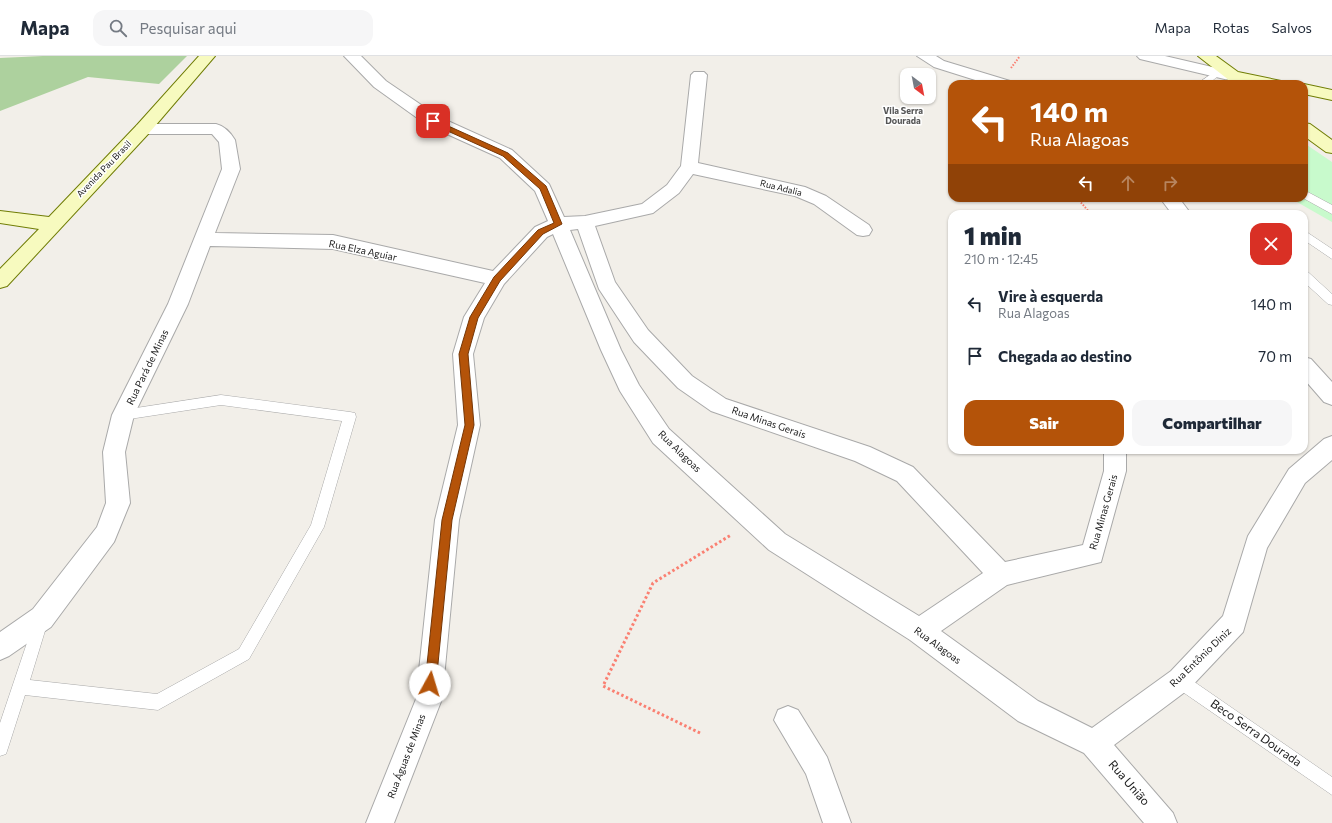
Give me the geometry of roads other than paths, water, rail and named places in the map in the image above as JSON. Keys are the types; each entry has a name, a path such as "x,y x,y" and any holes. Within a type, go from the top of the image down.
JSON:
{"street":[{"name":"Avenida Pau Brasil","path":"0,281 143,129 207,56"},
{"name":"Rua Alagoas","path":"352,56 380,84 433,121 506,154 543,188 611,350 631,391 661,436 777,542 919,631 1028,711 1094,743"},
{"path":"926,56 939,64 991,80"},
{"path":"1145,56 1217,73 1238,80"},
{"path":"1206,56 1238,80"},
{"path":"558,224 585,222 647,209 673,189 689,167 699,75"},
{"path":"1308,90 1332,95"},
{"name":"Rua Pará de Minas","path":"0,647 42,618 106,534 118,503 114,452 123,415 178,304 231,169 227,140 216,129 143,129"},
{"path":"1308,131 1332,148"},
{"name":"Rua Adalia","path":"689,167 798,191 820,200 863,230"},
{"path":"1172,202 1179,210"},
{"path":"0,217 52,224"},
{"name":"Rua Minas Gerais","path":"585,222 606,284 641,336 685,382 719,405 862,454 905,474 1001,575"},
{"name":"Rua Águas de Minas","path":"380,823 429,699 447,520 470,425 463,354 474,317 497,279 541,232 558,224"},
{"name":"Rua Elza Aguiar","path":"203,239 333,242 497,279"},
{"path":"1308,369 1332,396"},
{"name":"Rua Entônio Diniz","path":"1094,743 1180,680 1234,623 1256,544 1298,476 1332,446"},
{"name":"Rua Minas Gerais","path":"919,631 1001,575 1092,554 1115,471 1115,454"},
{"path":"788,720 818,767 837,823"},
{"name":"Rua União","path":"1094,743 1163,823"}],"lane":[{"path":"1207,80 1217,73"},
{"path":"1308,196 1332,210"},
{"path":"1308,238 1332,255"},
{"path":"1308,279 1332,301"},
{"path":"20,687 158,702 244,654 317,527 350,417 221,400 123,415"},
{"path":"0,748 42,618"},
{"name":"Beco Serra Dourada","path":"1180,680 1332,787"}],"district":[{"name":"Vila Serra Dourada","path":"903,116"}]}
